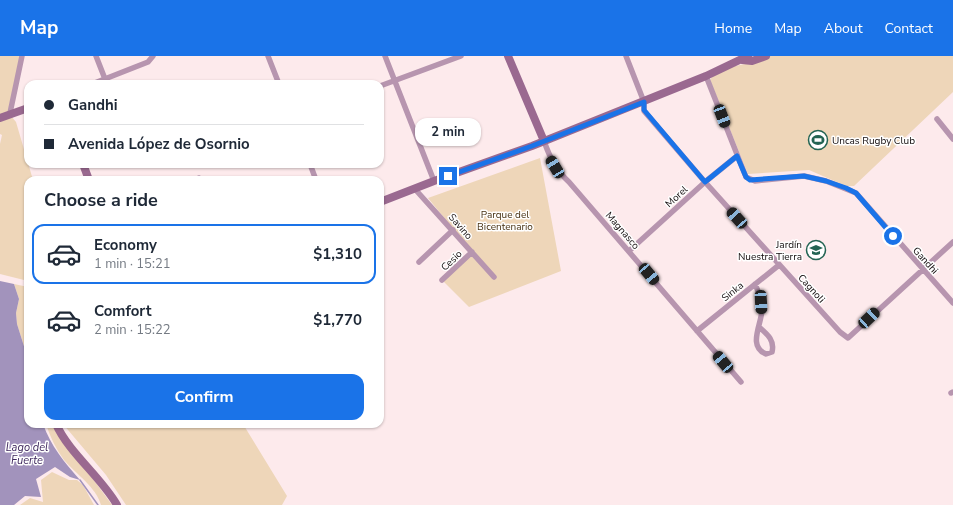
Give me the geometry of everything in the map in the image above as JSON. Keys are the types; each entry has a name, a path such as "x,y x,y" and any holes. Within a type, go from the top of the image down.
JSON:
{"main road":[{"path":"508,56 544,141"},
{"path":"384,200 644,102 706,76 743,57 752,61 766,56"},
{"path":"0,118 24,109"},
{"path":"59,428 69,444 110,492 117,505"}],"street":[{"path":"10,114 22,56"},
{"path":"96,56 105,79 148,62 153,57"},
{"path":"268,56 277,80"},
{"path":"385,56 434,181"},
{"path":"384,85 460,56"},
{"name":"Cagnoli","path":"626,56 644,102 644,110 705,182 779,265 840,332 848,338 922,269"},
{"path":"706,76 737,156"},
{"path":"937,119 953,139"},
{"name":"Magnasco","path":"544,141 549,157 555,167 741,382"},
{"name":"Morel","path":"629,251 705,182 737,156"},
{"name":"Gandhi","path":"737,156 746,177 750,180 804,176 826,181 856,193 953,303"},
{"name":"Savino","path":"414,188 453,230 494,278"},
{"path":"419,262 453,230"},
{"path":"922,269 953,242"},
{"name":"Cesio","path":"442,280 472,252"},
{"name":"Sinka","path":"697,331 779,265"},
{"path":"755,284 761,302 756,346 760,352 766,354 772,352 774,346 772,340 759,327"}],"green space":[{"path":"0,56 20,56 8,112 0,115"},
{"name":"Uncas Rugby Club","path":"769,56 953,56 953,92 854,186 846,186 809,170 748,174 710,80 718,72"},
{"path":"11,116 16,122 24,149 24,168 29,168 32,176 24,176 24,280 0,274 0,144 2,135 0,134 0,122"},
{"name":"Parque del Bicentenario","path":"540,158 561,271 469,307 442,280 472,252 428,198"},
{"path":"14,284 24,286 24,346 17,324 16,313 19,299"},
{"path":"47,428 56,428 112,505 101,505 95,492 58,452"},
{"path":"66,428 245,428 287,496 282,505 126,505 106,475"},
{"path":"52,472 69,480 77,480 83,485 94,505 20,505 30,498 43,502 41,480"}],"water":[{"name":"Lago del Fuerte","path":"0,281 14,284 19,299 16,313 17,324 24,346 24,428 45,428 58,454 80,480 70,477 55,467 36,479 41,497 25,496 14,505 0,505"}],"waterway":[{"path":"80,480 98,505"}],"place":[{"name":"Uncas Rugby Club","path":"818,140"},
{"name":"Jardín Nuestra Tierra","path":"816,250"}],"route":[{"path":"448,176 532,146 644,102 644,110 653,122 705,182 737,156 746,177 750,180 755,181 779,177 804,176 826,181 856,193 893,236"}]}
